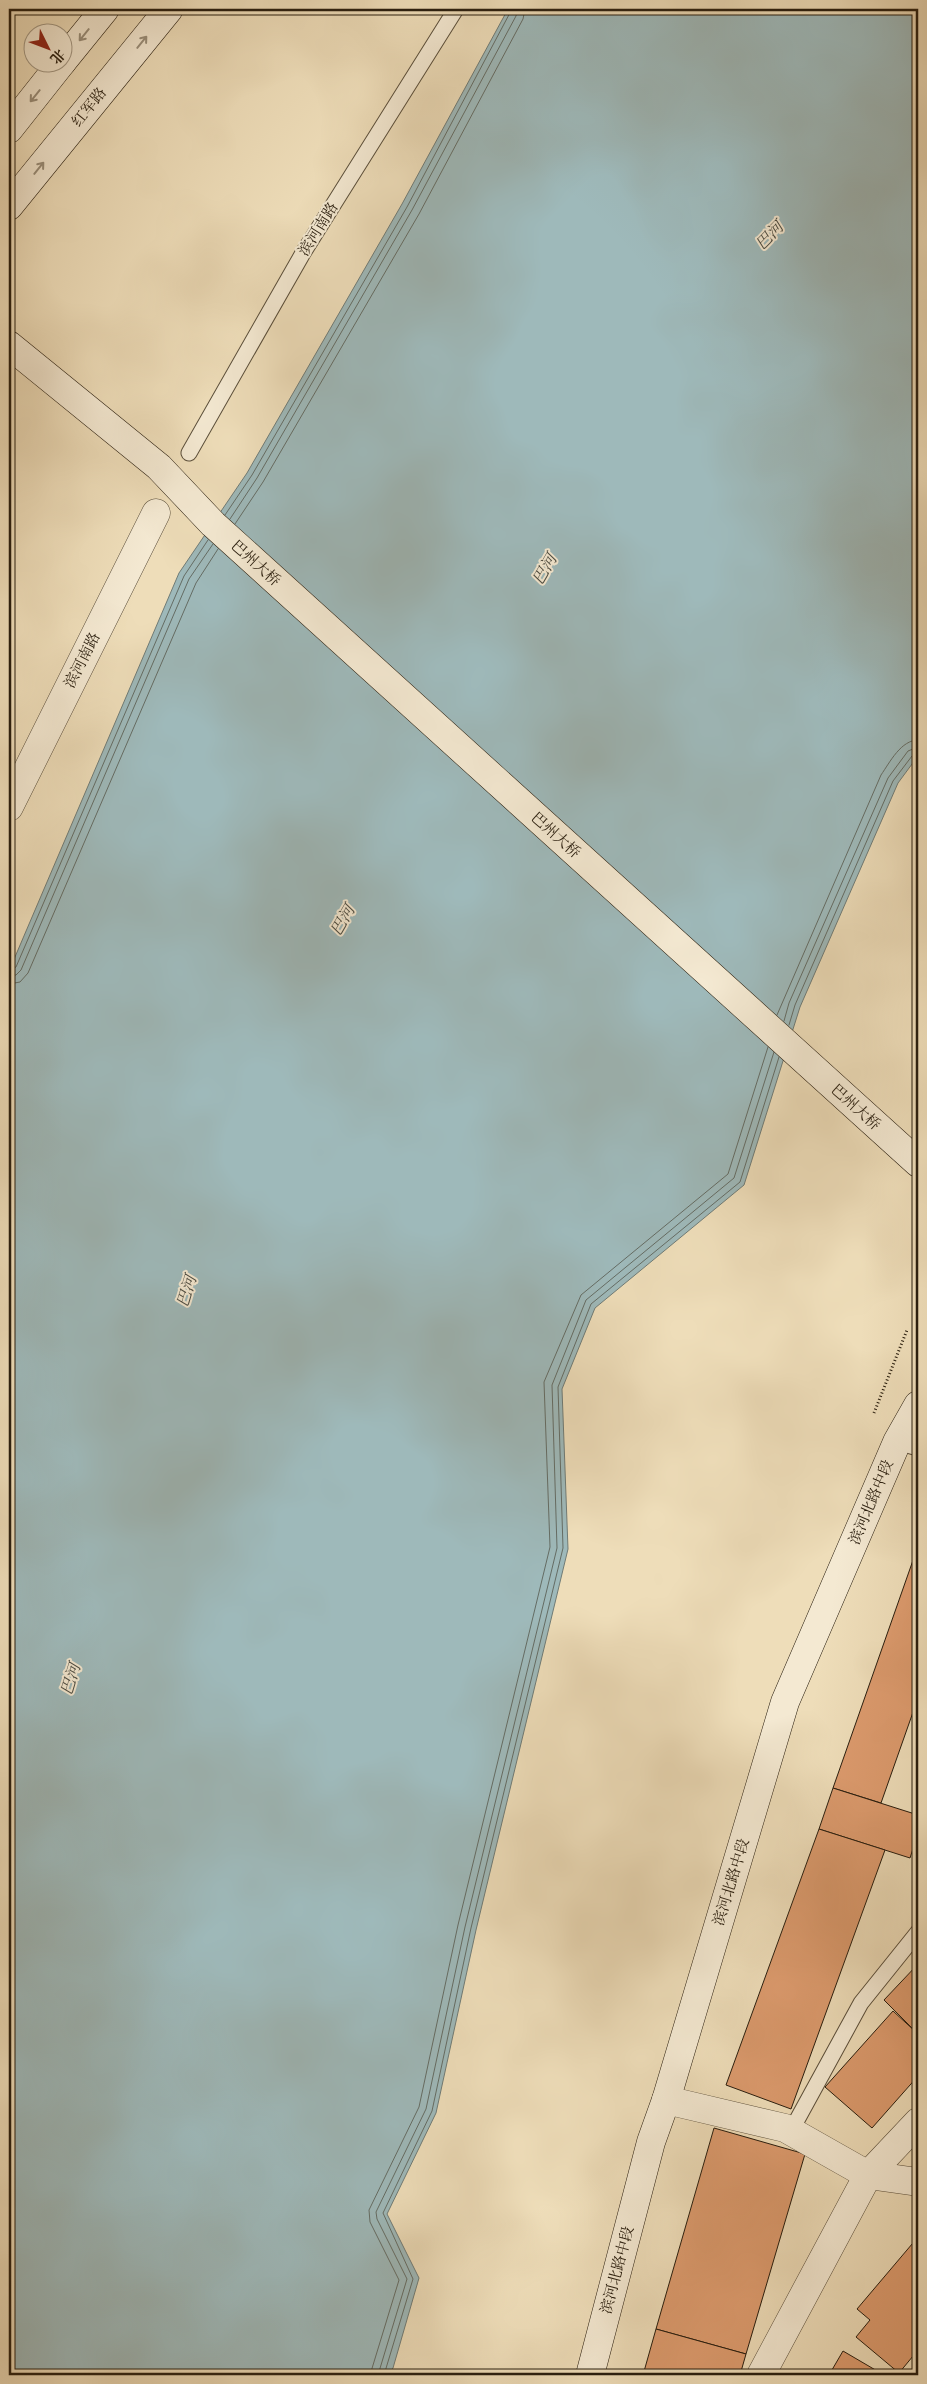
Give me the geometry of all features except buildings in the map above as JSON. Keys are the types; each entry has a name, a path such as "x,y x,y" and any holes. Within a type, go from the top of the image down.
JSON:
{"street":[{"path":"72,50 105,9"},
{"name":"红军路","path":"9,206 169,9"},
{"path":"9,129 54,72"},
{"name":"巴州大桥","path":"9,344 159,467 195,506 918,1163"},
{"name":"滨河南路","path":"9,807 156,512"},
{"name":"滨河北路中段","path":"590,2375 651,2142 666,2100 785,1702 908,1445 918,1405"},
{"path":"666,2100 785,2128 868,2175 918,2182"},
{"path":"761,2375 868,2175 918,2122"}],"lane":[{"name":"滨河南路","path":"188,453 303,253 456,9"},
{"path":"791,2131 861,2003 918,1932"}],"path":[{"path":"872,1418 906,1330"}],"water":[{"name":"巴河","path":"508,9 918,9 918,756 898,783 800,1007 744,1185 595,1308 562,1389 568,1549 476,1930 436,2113 387,2214 419,2278 393,2368 388,2375 9,2375 9,971 179,573 247,473 402,204"}]}
